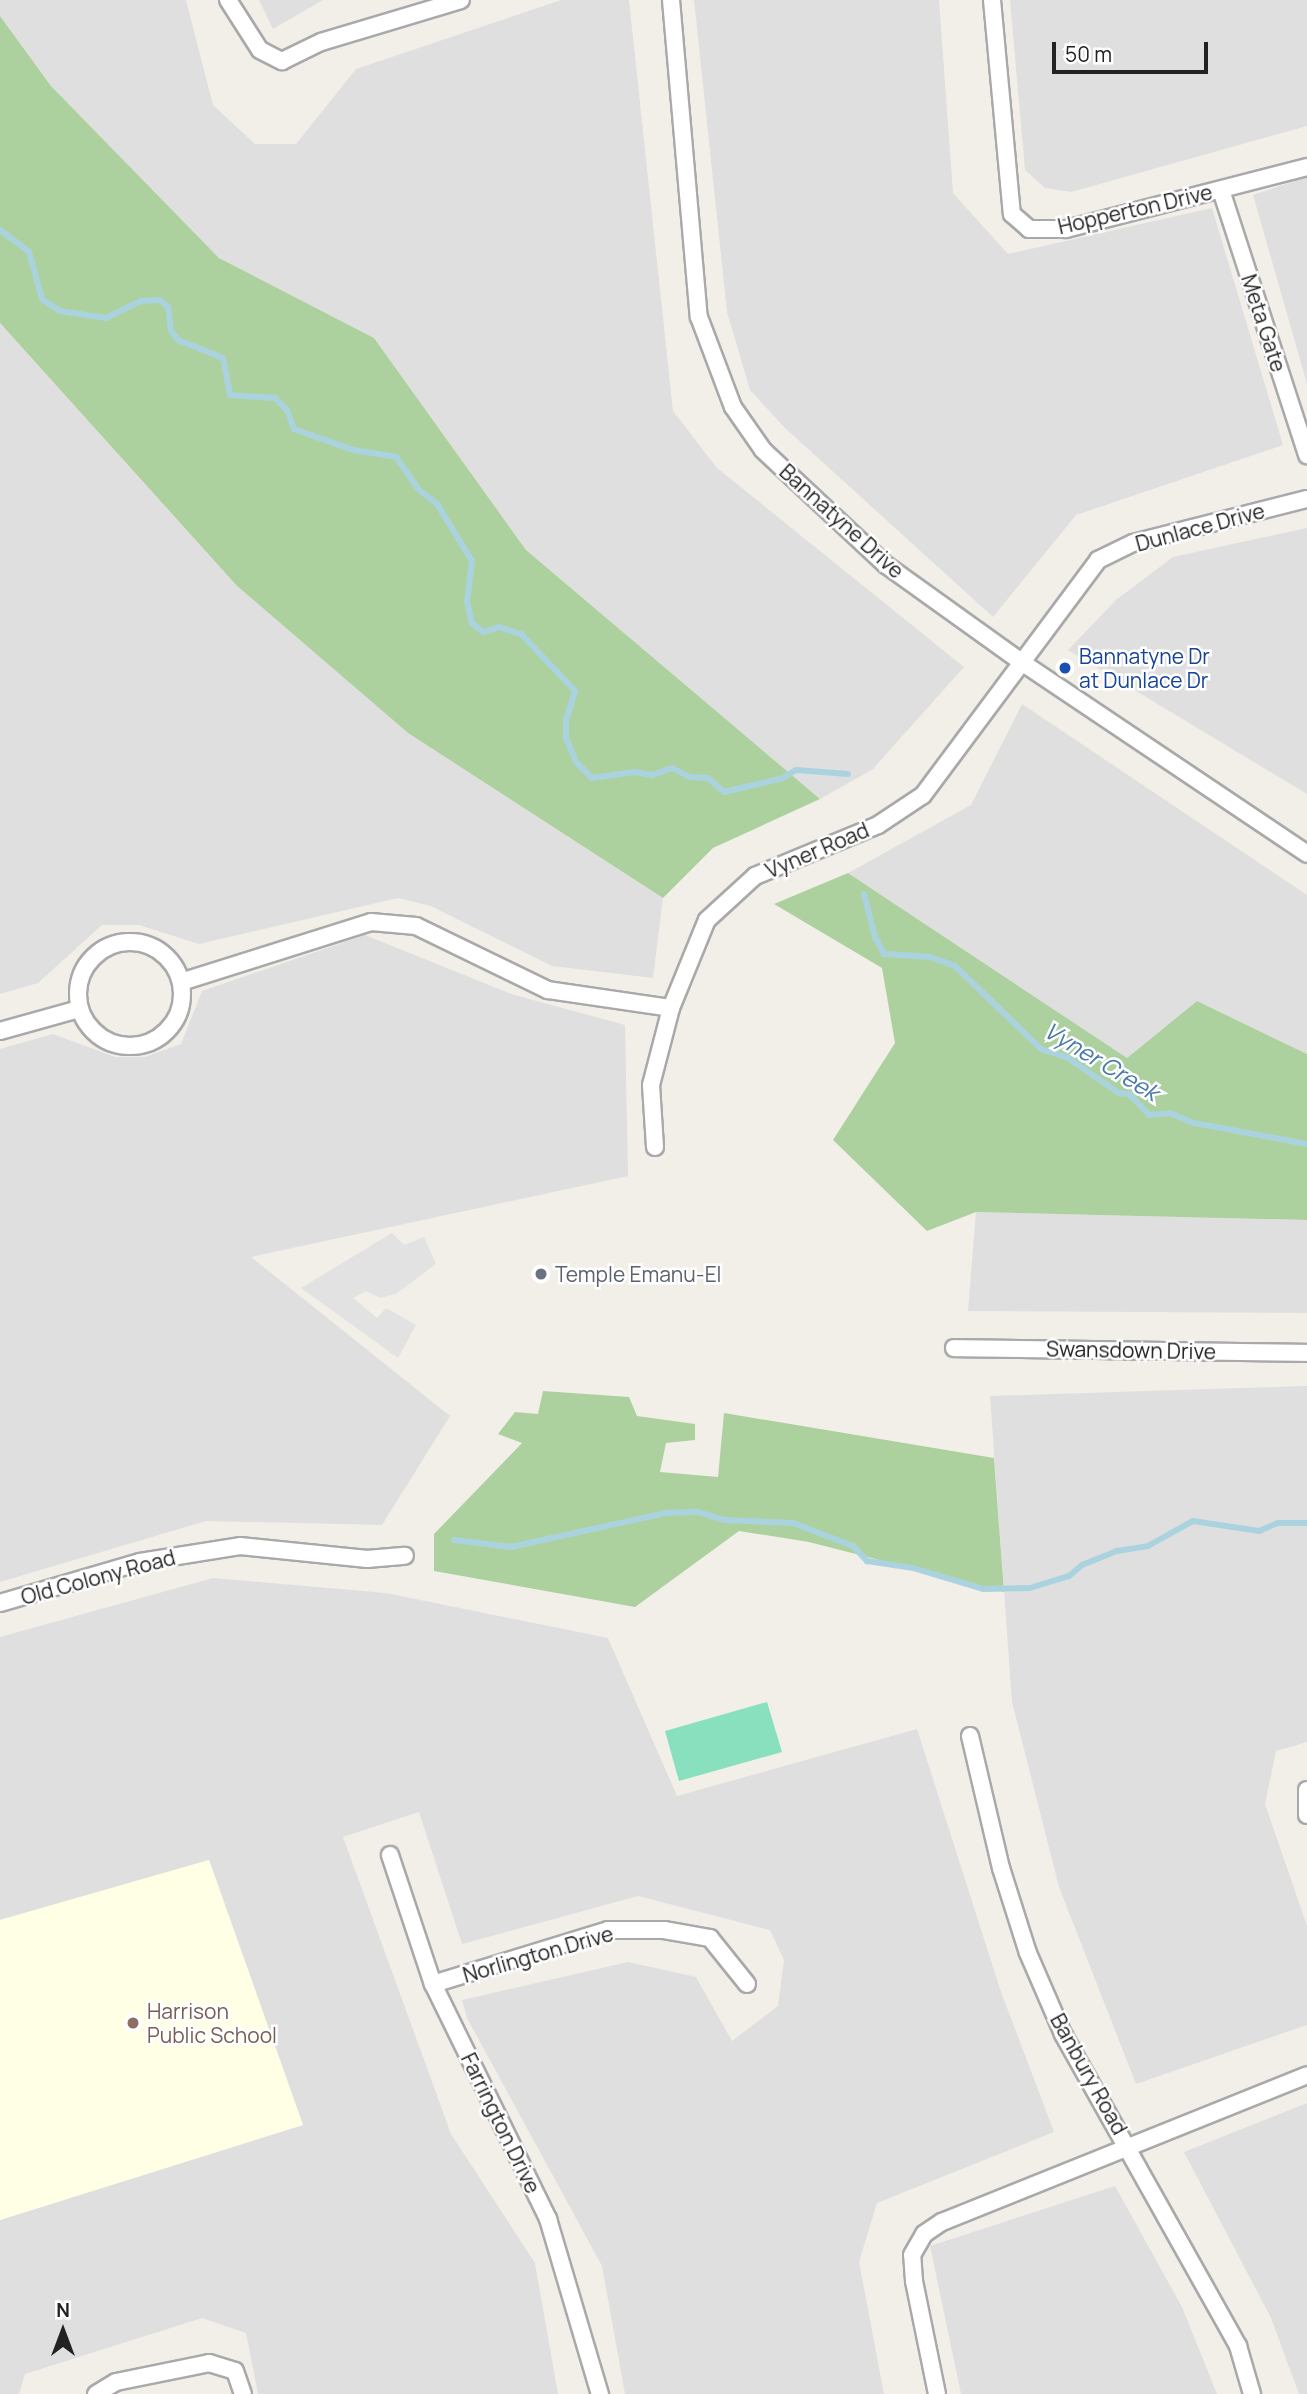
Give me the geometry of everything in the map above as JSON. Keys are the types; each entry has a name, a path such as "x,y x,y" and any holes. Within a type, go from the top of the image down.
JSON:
{"street":[{"path":"228,0 260,50 282,61 321,42 461,0"},
{"name":"Bannatyne Drive","path":"671,0 699,317 733,407 764,450 886,565 1023,663 1307,854"},
{"name":"Hopperton Drive","path":"992,0 1012,214 1029,229 1066,229 1307,167"},
{"name":"Meta Gate","path":"1221,190 1307,455"},
{"name":"Dunlace Drive","path":"1023,663 1098,560 1133,543 1307,499"},
{"name":"Vyner Road","path":"655,1147 651,1085 671,1008 707,919 755,876 878,825 923,795 1023,663"},
{"path":"181,982 371,922 416,926 548,990 671,1008"},
{"path":"116,943 153,947 168,957 181,982 179,1014 165,1032 146,1044 114,1044 92,1030 79,1009 82,972 92,957 116,943"},
{"path":"0,1031 79,1009"},
{"name":"Swansdown Drive","path":"954,1348 1307,1353"},
{"name":"Old Colony Road","path":"0,1602 140,1562 240,1546 367,1559 405,1556"},
{"name":"Banbury Road","path":"970,1736 1001,1868 1028,1952 1063,2034 1130,2147 1238,2346 1252,2394"},
{"path":"1307,1790 1307,1815"},
{"name":"Farrington Drive","path":"390,1855 433,1984 548,2219 600,2394"},
{"name":"Norlington Drive","path":"433,1984 608,1930 664,1930 710,1938 747,1984"},
{"path":"937,2394 914,2281 912,2255 924,2234 942,2222 1307,2075"},
{"path":"96,2394 116,2382 209,2363 234,2371 243,2394"}],"shaded area":[{"path":"0,0 186,0 213,105 255,144 296,144 356,69 561,0 629,0 673,411 717,468 964,667 873,769 820,799 526,550 374,338 219,258 51,86 0,16"},
{"path":"259,0 323,0 273,29"},
{"path":"694,0 939,0 953,193 1008,254 1212,208 1283,445 1076,515 993,617 785,428 750,390 727,312"},
{"path":"1010,0 1307,0 1307,126 1071,192 1045,188 1025,170"},
{"path":"1307,177 1307,384 1253,195"},
{"path":"0,323 237,586 408,733 663,898 653,978 552,966 431,906 398,898 199,944 139,925 102,925 38,983 0,994"},
{"path":"1307,528 1307,794 1068,650 1116,600 1173,557"},
{"path":"1022,704 1307,895 1307,1054 1197,1001 1127,1058 848,873 971,805"},
{"path":"365,935 511,994 625,1025 628,1176 251,1257 450,1416 382,1525 206,1521 0,1582 0,1049 53,1034 115,1057 145,1057 181,1044 202,991"},
{"path":"976,1212 1307,1220 1307,1313 968,1311"},
{"path":"392,1233 404,1245 424,1237 436,1264 397,1293 381,1298 366,1291 353,1298 377,1318 386,1308 416,1325 398,1358 301,1288"},
{"path":"1307,1386 1307,1742 1276,1751 1265,1804 1307,1926 1307,2025 1136,2084 1059,1887 1012,1702 990,1396"},
{"path":"213,1578 386,1593 608,1638 677,1796 917,1729 1000,1989 1054,2132 877,2203 859,2262 884,2394 625,2394 602,2266 467,2018 462,2000 628,1962 696,1977 732,2041 778,2006 784,1960 770,1930 638,1896 462,1944 419,1812 343,1837 451,2134 535,2263 558,2394 258,2394 246,2333 202,2318 25,2374 19,2394 0,2394 0,2220 303,2125 209,1860 0,1920 0,1637"},
{"name":"Harrison Public School","path":"209,1860 303,2125 0,2220 0,1920"},
{"path":"1307,2103 1307,2394 1299,2394 1271,2318 1184,2152"},
{"path":"1115,2186 1182,2307 1217,2394 961,2394 930,2246"}],"green space":[{"path":"0,16 51,86 219,258 374,338 526,550 820,799 713,848 663,898 408,733 237,586 0,323"},
{"path":"848,873 1127,1058 1197,1001 1307,1054 1307,1220 976,1212 927,1231 833,1140 895,1043 882,968 774,904"},
{"path":"543,1391 629,1397 637,1416 695,1424 695,1440 666,1443 660,1472 718,1477 724,1413 994,1458 1004,1592 809,1542 739,1531 635,1607 434,1571 434,1534 522,1443 498,1434 515,1412 538,1414"},
{"path":"767,1702 782,1752 679,1781 665,1731"}],"waterway":[{"name":"Vyner Creek","path":"0,230 29,252 42,299 60,311 106,318 141,301 160,300 168,307 171,331 178,340 223,358 230,395 275,398 287,410 294,429 353,450 396,457 418,489 437,504 472,561 467,602 472,623 483,632 499,627 521,634 575,691 566,720 566,738 576,762 592,778 635,772 652,775 672,768 690,777 708,778 724,792 783,778 796,770 848,774"},
{"name":"Vyner Creek","path":"864,894 875,937 884,954 931,957 955,966 1041,1049 1068,1058 1119,1093 1129,1094 1149,1115 1170,1113 1194,1123 1307,1144"},
{"path":"454,1540 511,1547 665,1513 698,1512 724,1520 793,1523 853,1546 867,1561 913,1568 983,1589 1030,1588 1069,1576 1082,1565 1117,1551 1148,1546 1193,1521 1259,1531 1278,1523 1307,1523"}],"place":[{"name":"Bannatyne Dr at Dunlace Dr","path":"1065,668"},
{"name":"Temple Emanu-El","path":"541,1274"},
{"name":"Harrison Public School","path":"133,2023"}]}
